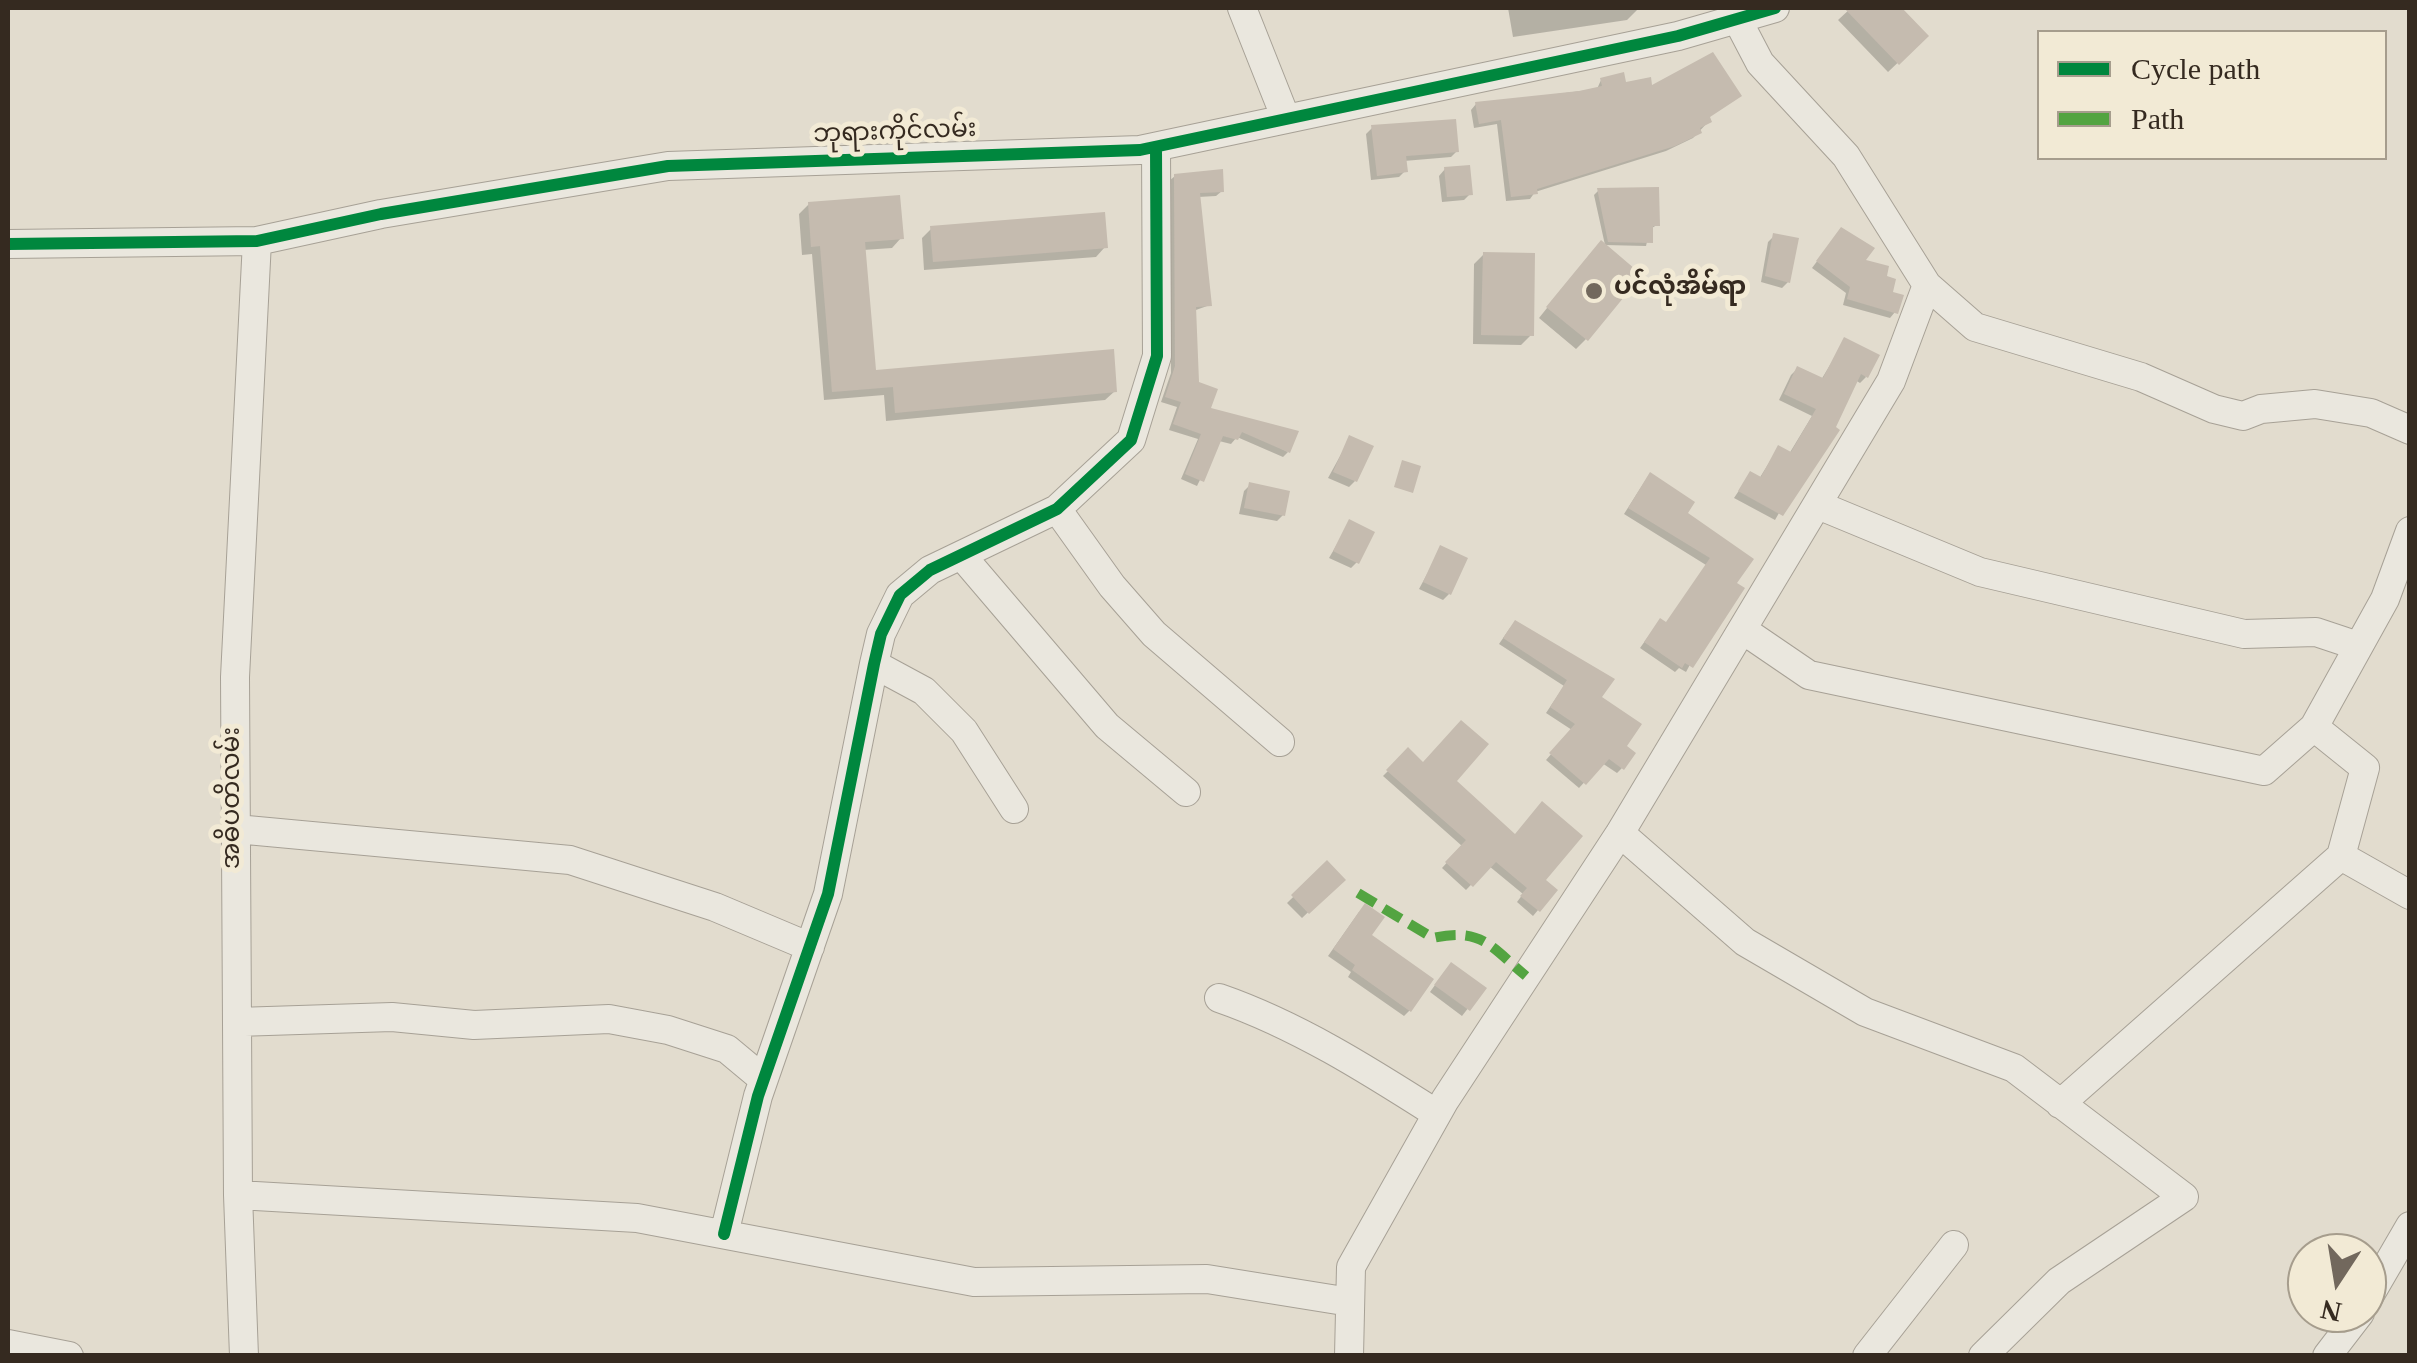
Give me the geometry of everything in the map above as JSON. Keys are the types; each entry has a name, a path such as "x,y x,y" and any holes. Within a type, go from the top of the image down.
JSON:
{"street":[{"path":"1242,8 1286,119"},
{"name":"ဘုရားကိုင်လမ်း","path":"8,244 257,241 381,214 668,166 1156,147 1678,36 1775,8"},
{"path":"1736,19 1760,63 1846,156 1927,285 1976,327 2142,376 2214,409 2244,416 2261,409 2315,404 2371,413 2410,430"},
{"path":"724,1234 763,1079 828,894 874,664 882,634 900,595 930,570 1057,509 1131,440 1157,356 1156,147"},
{"name":"အဓိပတိလမ်း","path":"244,1356 238,1195 235,677 257,241"},
{"path":"1350,1356 1351,1267 1438,1114 1620,833 1892,381 1927,285"},
{"path":"1818,505 1980,572 2244,634 2316,632 2358,646"},
{"path":"1057,509 1112,586 1154,634 1280,742"},
{"path":"1743,630 1808,676 2264,772 2314,726 2385,599 2410,531"},
{"path":"962,556 1107,726 1186,792"},
{"path":"874,664 924,691 964,731 1014,809"},
{"path":"2060,1104 2340,856 2364,768 2314,726"},
{"path":"236,829 570,860 715,907 810,947"},
{"path":"1620,833 1744,942 1865,1012 2014,1068 2184,1197 2059,1282 1984,1356"},
{"path":"2340,856 2410,895"},
{"path":"1219,998 1251,1008 1353,1060 1438,1114"},
{"path":"237,1022 392,1017 474,1025 608,1018 668,1030 727,1049 763,1079"},
{"path":"238,1195 637,1218 974,1282 1207,1279 1350,1302"},
{"path":"2387,1266 2410,1226"},
{"path":"1867,1356 1954,1246"},
{"path":"2327,1356 2345,1333"},
{"path":"8,1344 68,1356"}],"building":[{"path":"1844,8 1902,8 1929,36 1899,65"},
{"path":"1713,52 1742,96 1710,117 1712,122 1700,128 1702,133 1675,146 1537,189 1538,194 1511,197 1501,120 1479,124 1475,102 1579,91 1602,86 1600,78 1624,72 1626,82 1651,77 1652,85"},
{"path":"1456,119 1459,152 1406,156 1408,172 1377,176 1371,125"},
{"path":"1470,165 1473,195 1447,197 1444,167"},
{"path":"1223,169 1224,192 1200,193 1212,306 1196,307 1199,382 1218,389 1211,408 1299,431 1290,453 1242,432 1238,440 1223,436 1204,482 1185,474 1201,434 1173,424 1181,402 1165,397 1175,366 1174,174"},
{"path":"1659,187 1660,226 1653,226 1653,243 1608,242 1597,188"},
{"path":"900,195 904,239 865,242 876,370 1114,349 1117,392 895,413 893,387 832,392 820,246 811,247 808,202"},
{"path":"1105,212 1108,248 933,262 930,226"},
{"path":"1841,227 1875,248 1866,260 1889,266 1887,276 1896,279 1893,292 1904,295 1898,314 1847,299 1850,287 1816,261"},
{"path":"1773,233 1799,238 1790,283 1765,276"},
{"name":"ပင်လုံအိမ်ရာ","path":"1601,240 1642,275 1588,341 1546,307"},
{"path":"1483,252 1535,253 1534,336 1481,335"},
{"path":"1844,337 1880,355 1868,378 1861,374 1836,427 1840,430 1783,516 1738,491 1750,471 1761,477 1778,445 1791,452 1816,409 1784,394 1797,366 1823,378"},
{"path":"1349,435 1374,446 1357,482 1333,472"},
{"path":"1402,460 1421,466 1413,493 1394,487"},
{"path":"1650,472 1695,502 1688,513 1754,559 1737,583 1745,588 1693,668 1685,663 1682,668 1644,642 1660,618 1666,622 1710,558 1628,508"},
{"path":"1249,482 1290,491 1285,516 1244,508"},
{"path":"1349,519 1375,532 1359,564 1333,551"},
{"path":"1440,545 1468,558 1451,595 1423,582"},
{"path":"1515,620 1615,679 1602,697 1642,724 1627,746 1636,753 1624,770 1609,759 1586,785 1549,753 1575,724 1550,707 1567,680 1503,638"},
{"path":"1461,720 1489,744 1457,781 1515,834 1542,801 1583,836 1546,880 1558,890 1540,912 1520,896 1527,888 1496,862 1473,887 1445,862 1466,840 1386,770 1408,747 1423,762"},
{"path":"1327,860 1346,880 1309,914 1291,895"},
{"path":"1365,903 1385,917 1372,935 1434,979 1411,1012 1352,970 1355,965 1333,949"},
{"path":"1451,962 1487,988 1470,1011 1434,985"}],"marked path":[{"path":"1358,893 1433,938 1463,935 1485,942 1526,976"}],"cycle path":[{"path":"8,244 257,241 381,214 668,166 1140,150 1678,36 1775,8"},
{"path":"724,1234 758,1096 828,894 881,634 900,595 930,570 1057,509 1131,440 1157,356 1156,147"}],"place":[{"name":"ပင်လုံအိမ်ရာ","path":"1594,291"}]}
